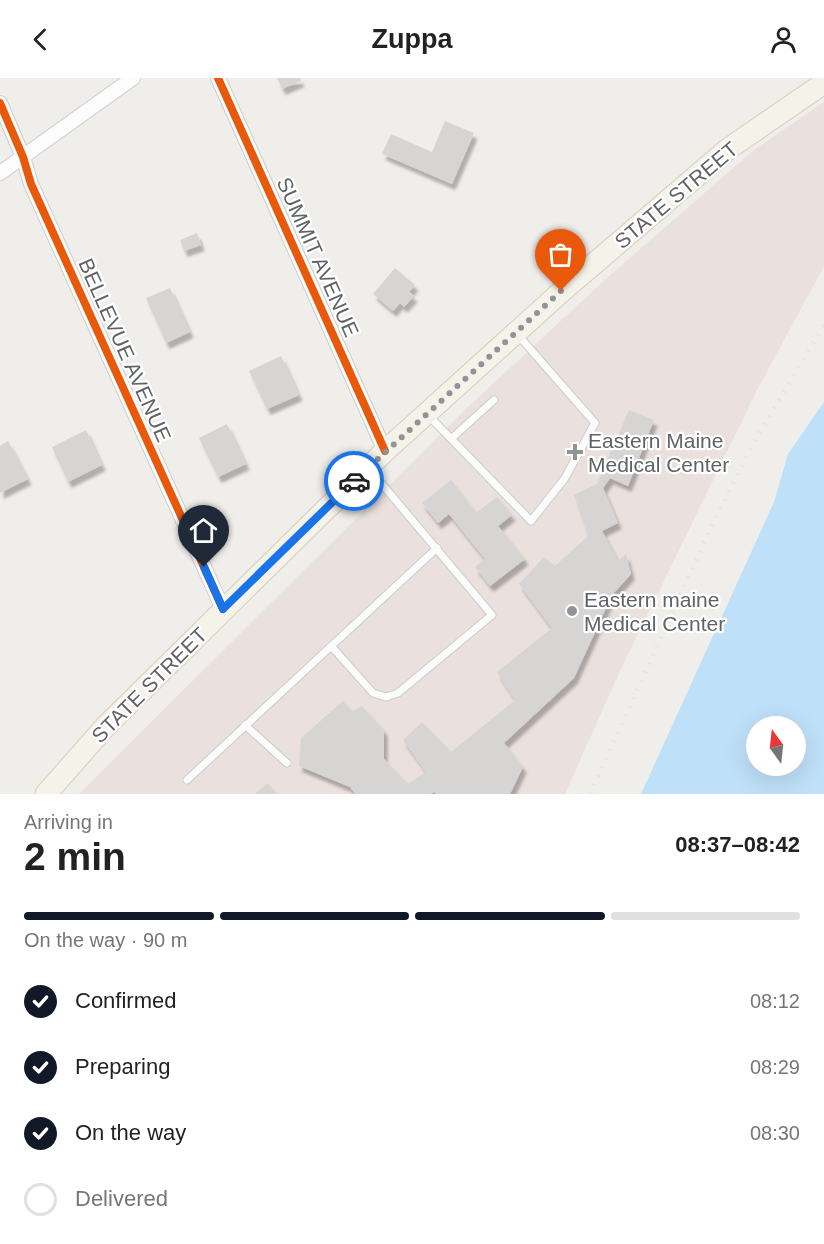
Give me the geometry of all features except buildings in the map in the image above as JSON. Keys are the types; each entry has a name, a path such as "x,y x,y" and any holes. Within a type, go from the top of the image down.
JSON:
{"main road":[{"name":"STATE STREET","path":"46,794 105,727 368,467 426,413 561,291 728,149 824,82"}],"street":[{"path":"0,173 133,78"},
{"name":"SUMMIT AVENUE","path":"218,78 385,451"},
{"name":"BELLEVUE AVENUE","path":"0,103 23,157 31,184 223,609"}],"lane":[{"path":"426,413 531,521 565,478 595,423 516,332"},
{"path":"452,438 494,400"},
{"path":"332,647 373,693 386,697 398,693 492,615 368,467"},
{"path":"187,780 437,548"},
{"path":"245,725 287,763"}],"shaded area":[{"name":"Eastern Maine Medical Center","path":"824,102 824,266 757,390 620,671 565,794 79,794 469,406 607,278 754,150"}],"water":[{"path":"824,402 824,794 641,794 774,502 788,454"}],"railway":[{"path":"590,794 714,521 752,445 824,325"}],"cycle path":[{"path":"218,78 385,451"},
{"path":"0,103 23,157 31,184 223,609"}],"way so far":[{"path":"354,481 561,291"}],"place":[{"name":"Eastern Maine Medical Center","path":"575,452"},
{"name":"Eastern maine Medical Center","path":"572,611"}],"route":[{"path":"204,567 223,609 354,481"}]}
